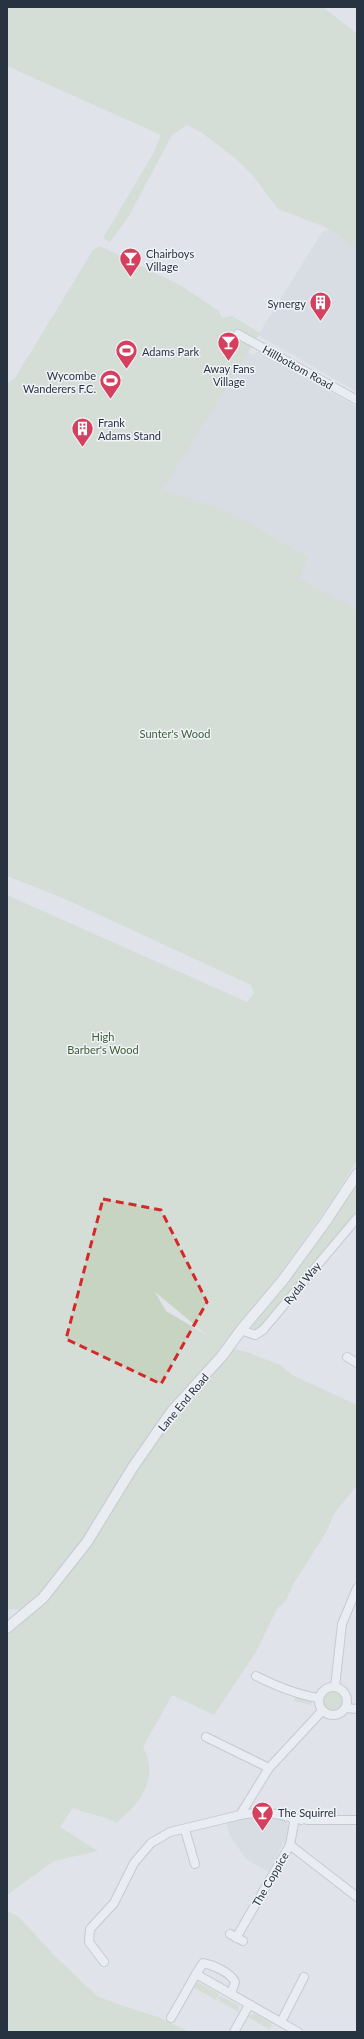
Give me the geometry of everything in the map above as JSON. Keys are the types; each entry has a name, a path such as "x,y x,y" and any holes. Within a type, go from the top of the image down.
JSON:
{"street":[{"name":"Hillbottom Road","path":"238,334 357,400"},
{"name":"Lane End Road","path":"7,1628 42,1598 87,1542 133,1467 172,1411 222,1356 241,1330 287,1274 326,1221 357,1174"},
{"name":"Rydal Way","path":"241,1330 255,1335 263,1330 357,1218"},
{"path":"335,1687 342,1624 357,1588"},
{"path":"255,1676 279,1687 319,1698"},
{"path":"335,1687 340,1689 346,1697 346,1708 335,1716 328,1715 322,1711 319,1698 325,1690 335,1687"},
{"path":"346,1708 357,1709"},
{"path":"240,1814 247,1806 269,1768 322,1711"},
{"path":"206,1737 269,1768"},
{"path":"104,1962 89,1942 90,1929 114,1903 134,1863 152,1843 170,1832 185,1830 217,1819 257,1811 282,1814 300,1819 357,1820"},
{"name":"The Coppice","path":"236,1938 290,1845 294,1823 300,1819"},
{"path":"185,1830 195,1864"},
{"path":"290,1845 357,1897"},
{"path":"171,2018 203,1963 232,1976 235,1982 231,1994"},
{"path":"196,1974 298,2032"},
{"path":"281,2022 304,1977"},
{"path":"234,2032 249,2005"}],"highlighted area":[{"path":"103,1199 161,1210 207,1302 161,1384 66,1339"}],"shaded area":[{"path":"328,230 357,250 357,392 258,335 322,232"},
{"path":"248,352 254,355 256,352 261,352 357,407 357,642 148,513"},
{"path":"259,1816 285,1819 290,1830 268,1872 246,1859 230,1836 226,1822 243,1817"}],"green space":[{"path":"7,7 323,7 357,34 357,250 325,227 278,209 254,177 236,159 202,133 187,125 172,135 129,216 110,242 103,238 153,154 161,135 7,66"},
{"path":"100,246 180,285 219,311 222,318 232,316 260,333 161,493 166,491 225,510 308,557 300,578 357,610 357,1160 332,1201 279,1275 72,1557 24,1610 7,1609 7,895 247,1002 254,993 251,985 65,899 7,876 7,383 15,378 93,250","holes":["155,1292 208,1336 166,1311"]},
{"path":"357,1179 357,1216 277,1312 257,1331 252,1328 252,1325 303,1261"},
{"path":"234,1349 247,1352 280,1365 292,1375 357,1405 357,1485 334,1514 327,1531 294,1583 286,1600 277,1609 256,1652 214,1715 172,1695 143,1747 148,1758 148,1779 145,1789 133,1807 117,1823 73,1808 60,1827 98,1851 54,1861 7,1895 7,1635 45,1599 159,1433 227,1353"},
{"path":"334,1691 342,1694 345,1702 342,1710 334,1713 326,1710 323,1702 326,1694"},
{"path":"296,1696 313,1701 311,1705 294,1701"},
{"path":"7,1911 18,1916 54,1955 97,1996 158,2017 190,2032 7,2032"},
{"path":"197,1982 219,1994 216,2000 193,1987"},
{"path":"220,1996 238,2005 239,2012 218,2000"},
{"path":"255,2014 272,2024 270,2030 248,2017 249,2015"}],"place":[{"name":"Chairboys Village","path":"131,278"},
{"name":"Synergy","path":"321,322"},
{"name":"Away Fans Village","path":"229,362"},
{"name":"Adams Park","path":"127,370"},
{"name":"Wycombe Wanderers F.C.","path":"111,400"},
{"name":"Frank Adams Stand","path":"83,448"},
{"name":"The Squirrel","path":"263,1832"}],"park label":[{"name":"Sunter's Wood","path":"175,733"},
{"name":"High Barber's Wood","path":"103,1042"}]}
